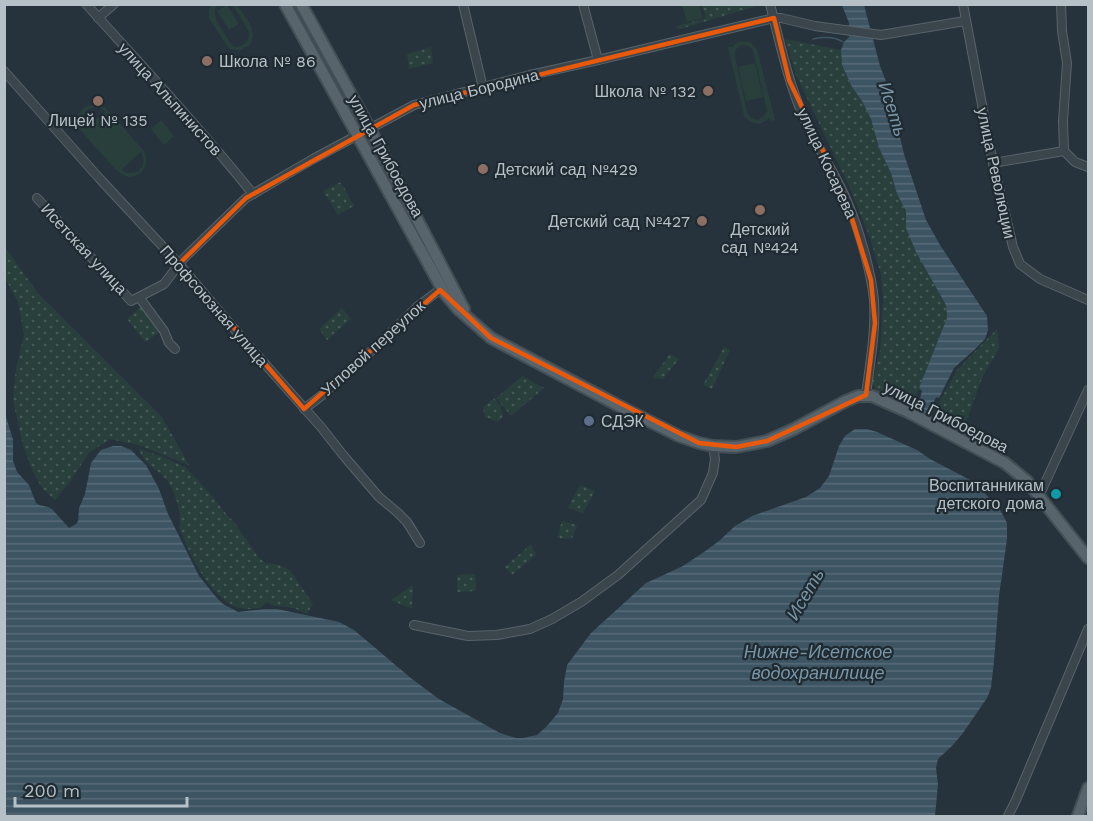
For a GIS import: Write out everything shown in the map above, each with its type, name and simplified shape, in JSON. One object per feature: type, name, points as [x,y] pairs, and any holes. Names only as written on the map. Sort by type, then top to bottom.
[{"type":"main road","name":"улица Грибоедова","points":[[285,4],[448,298],[491,338],[679,436],[713,446],[736,447],[767,441],[846,401],[858,396],[872,396],[942,429],[1005,463],[1027,482],[1089,558]]},
{"type":"main road","name":"улица Грибоедова","points":[[301,4],[370,129],[468,318]]},
{"type":"main road","points":[[1078,816],[1089,788]]},
{"type":"street","name":"улица Альпинистов","points":[[86,4],[253,194]]},
{"type":"street","points":[[98,18],[114,4]]},
{"type":"street","points":[[463,4],[483,88]]},
{"type":"street","points":[[583,4],[598,60]]},
{"type":"street","name":"улица Косарева","points":[[770,4],[789,80],[803,117],[846,199],[859,234],[871,280],[875,323],[866,395]]},
{"type":"street","name":"улица Революции","points":[[963,4],[993,163],[1012,247],[1020,264],[1040,279],[1089,300]]},
{"type":"street","points":[[1062,4],[1062,31],[1067,63],[1063,121],[1064,151],[1075,162],[1089,167]]},
{"type":"street","name":"улица Бородина","points":[[139,297],[164,284],[179,264],[246,198],[414,105],[530,75],[774,18],[881,35],[965,21]]},
{"type":"street","name":"Профсоюзная улица","points":[[4,71],[179,264],[379,497],[407,522],[420,543]]},
{"type":"street","points":[[993,163],[1064,151]]},
{"type":"street","name":"Исетская улица","points":[[37,198],[131,301],[139,297],[175,349]]},
{"type":"street","name":"Угловой переулок","points":[[304,409],[366,356],[417,307],[442,288]]},
{"type":"street","points":[[1039,496],[1089,390]]},
{"type":"street","points":[[414,625],[468,636],[489,635],[530,629],[581,602],[618,575],[700,500],[713,473],[715,459],[713,446]]},
{"type":"street","points":[[1008,816],[1089,629]]},
{"type":"highlighted area","points":[[774,18],[789,80],[846,199],[871,280],[875,323],[866,395],[767,441],[736,447],[699,443],[491,338],[440,290],[304,409],[179,264],[246,198],[414,105]]},
{"type":"green space","points":[[211,5],[217,5],[216,19],[235,47],[246,43],[249,38],[249,32],[233,5],[237,5],[252,28],[251,44],[241,50],[228,48],[209,18]]},
{"type":"green space","points":[[227,5],[239,24],[229,30],[217,11]]},
{"type":"green space","points":[[288,5],[299,5],[363,121],[356,126]]},
{"type":"green space","points":[[682,5],[699,5],[703,18],[687,22]]},
{"type":"green space","points":[[701,5],[757,6],[680,29],[676,28],[706,18]]},
{"type":"green space","points":[[785,39],[841,50],[842,65],[871,119],[879,148],[906,211],[906,228],[916,252],[946,305],[947,318],[912,406],[876,390],[872,382],[880,351],[883,300],[881,275],[870,238],[850,188],[795,73]]},
{"type":"green space","points":[[737,42],[750,42],[757,49],[775,120],[770,121],[769,118],[763,123],[756,123],[744,116],[728,47],[733,47]],"holes":[[[744,45],[753,51],[767,110],[765,115],[758,120],[751,118],[747,112],[735,57],[738,48]]]},
{"type":"green space","points":[[431,47],[433,63],[409,69],[407,54]]},
{"type":"green space","points":[[755,63],[763,97],[746,101],[738,67]]},
{"type":"green space","points":[[94,104],[105,107],[143,150],[146,163],[139,174],[128,177],[116,170],[75,124],[80,112]],"holes":[[[98,107],[105,112],[85,129],[82,124],[84,114]],[[141,152],[143,162],[140,170],[132,173],[121,170]]]},
{"type":"green space","points":[[161,120],[174,136],[164,145],[151,129]]},
{"type":"green space","points":[[373,141],[442,272],[437,275],[365,145]]},
{"type":"green space","points":[[341,182],[354,206],[338,215],[323,191]]},
{"type":"green space","points":[[5,247],[37,292],[162,417],[189,465],[138,445],[110,439],[89,453],[55,500],[42,488],[23,446],[13,400],[16,368],[24,335],[18,302],[5,278]]},
{"type":"green space","points":[[142,305],[160,332],[145,342],[127,319]]},
{"type":"green space","points":[[342,308],[351,319],[327,340],[319,329]]},
{"type":"green space","points":[[997,329],[999,348],[982,378],[964,428],[933,413],[957,370]]},
{"type":"green space","points":[[724,347],[730,350],[712,389],[703,385]]},
{"type":"green space","points":[[670,354],[679,359],[663,379],[652,378]]},
{"type":"green space","points":[[522,376],[544,388],[511,416],[496,398]]},
{"type":"green space","points":[[494,398],[501,407],[503,416],[498,422],[485,417],[483,407]]},
{"type":"green space","points":[[139,449],[185,467],[234,522],[259,558],[266,563],[280,565],[290,570],[313,604],[307,614],[294,608],[271,605],[267,601],[256,609],[238,607],[215,592],[197,566],[179,527],[179,509],[172,488],[165,478],[146,462]]},
{"type":"green space","points":[[580,485],[595,491],[583,513],[568,508]]},
{"type":"green space","points":[[562,521],[577,525],[572,539],[557,538]]},
{"type":"green space","points":[[531,544],[536,555],[512,575],[505,567]]},
{"type":"green space","points":[[475,574],[476,591],[457,592],[457,575]]},
{"type":"green space","points":[[413,585],[412,609],[391,600]]},
{"type":"water","name":"Исеть","points":[[842,5],[864,5],[904,154],[926,220],[987,316],[988,330],[985,339],[954,368],[927,417],[916,412],[922,391],[919,388],[947,318],[946,305],[916,252],[906,228],[906,211],[879,148],[871,119],[842,65],[841,50],[849,37],[849,23]]},
{"type":"water","name":"Нижне-Исетское водохранилище","points":[[4,410],[13,440],[13,461],[17,472],[29,485],[36,503],[52,509],[69,528],[78,521],[79,508],[85,494],[91,463],[101,450],[121,446],[131,450],[146,465],[159,489],[168,514],[199,576],[223,604],[238,612],[277,609],[339,622],[354,630],[439,699],[500,733],[516,738],[537,735],[558,713],[563,699],[567,665],[591,633],[646,583],[683,566],[719,541],[735,526],[752,516],[806,497],[820,488],[829,476],[839,446],[845,436],[855,429],[867,429],[917,450],[974,482],[999,508],[1007,523],[991,688],[987,698],[963,733],[938,759],[935,816],[5,816]]},
{"type":"waterway","points":[[813,39],[828,38],[843,42]]},
{"type":"place","name":"Школа № 86","points":[[207,61]]},
{"type":"place","name":"Школа № 132","points":[[708,91]]},
{"type":"place","name":"Лицей № 135","points":[[98,101]]},
{"type":"place","name":"Детский сад №429","points":[[483,169]]},
{"type":"place","name":"Детский сад №424","points":[[760,210]]},
{"type":"place","name":"Детский сад №427","points":[[702,221]]},
{"type":"place","name":"СДЭК","points":[[589,421]]},
{"type":"place","name":"Воспитанникам детского дома","points":[[1056,494]]}]
